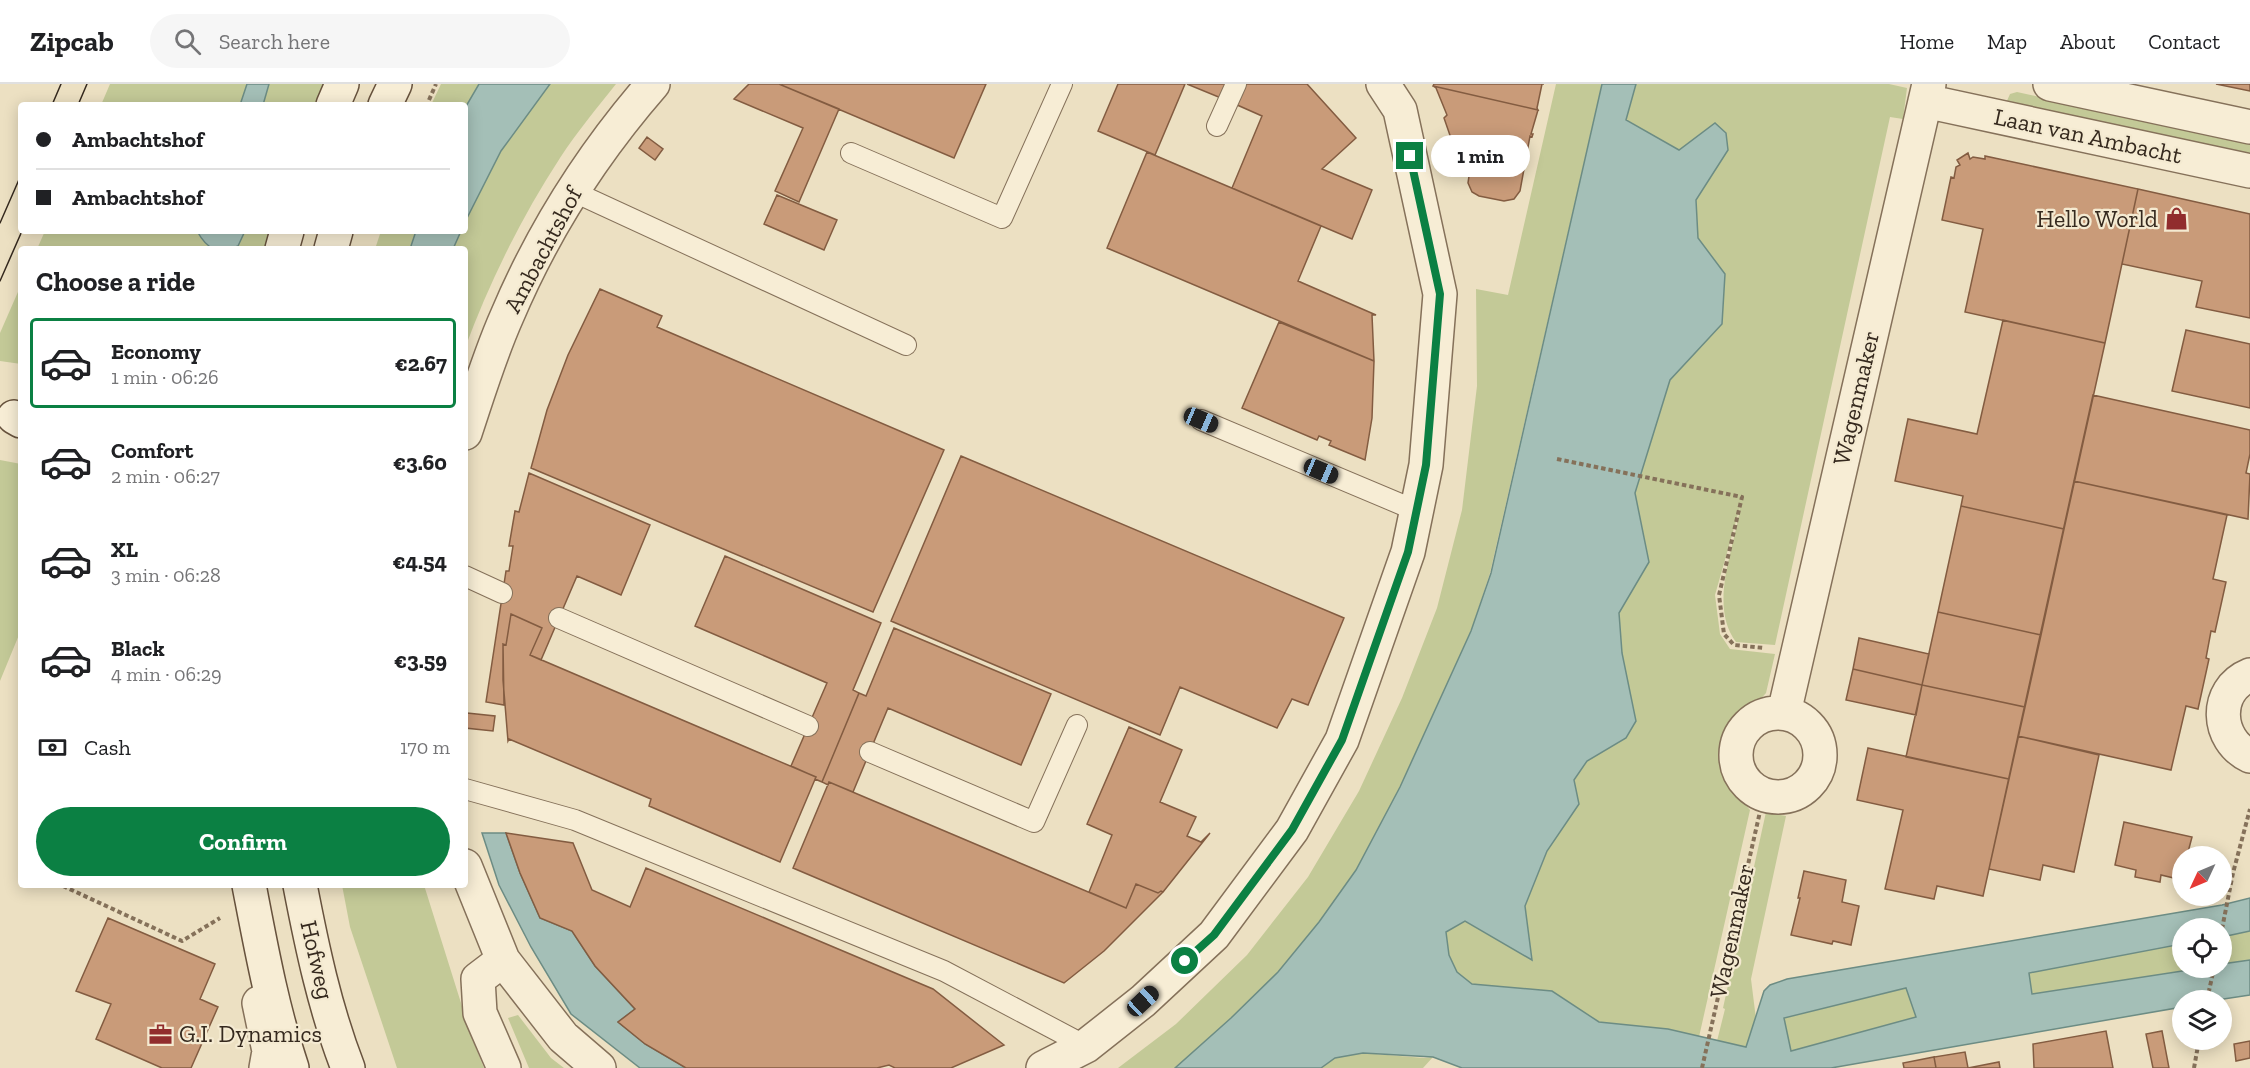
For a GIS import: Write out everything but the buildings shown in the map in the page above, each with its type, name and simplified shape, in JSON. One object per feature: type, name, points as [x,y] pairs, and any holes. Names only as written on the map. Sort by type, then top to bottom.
[{"type":"street","points":[[334,102],[342,84]]},
{"type":"street","points":[[386,102],[395,84]]},
{"type":"street","name":"Ambachtshof","points":[[468,424],[487,366],[507,316],[538,253],[572,191],[605,142],[653,84]]},
{"type":"street","points":[[1043,1068],[1086,1046],[1143,1001],[1214,935],[1292,830],[1342,740],[1408,552],[1426,465],[1440,294],[1400,110],[1383,84]]},
{"type":"street","name":"Laan van Ambacht","points":[[2050,84],[2250,127]]},
{"type":"street","name":"Laan van Ambacht","points":[[1927,92],[2250,171]]},
{"type":"street","name":"Wagenmaker","points":[[1784,713],[1927,92]]},
{"type":"street","points":[[2250,675],[2232,688],[2223,705],[2223,720],[2227,735],[2235,747],[2250,756]]},
{"type":"street","points":[[1771,713],[1784,713],[1798,717],[1816,738],[1820,751],[1813,778],[1791,795],[1764,794],[1752,787],[1743,777],[1737,765],[1738,744],[1747,726],[1758,718],[1771,713]]},
{"type":"street","points":[[468,873],[503,960],[562,1037],[598,1068]]},
{"type":"street","points":[[250,888],[280,1032],[292,1068]]},
{"type":"street","name":"Hofweg","points":[[301,888],[333,1030],[348,1068]]},
{"type":"street","points":[[263,959],[254,979],[269,1050],[266,1068]]},
{"type":"street","points":[[503,960],[478,980],[480,1013],[504,1068]]},
{"type":"lane","points":[[851,153],[1002,218],[1062,84]]},
{"type":"lane","points":[[1217,126],[1236,84]]},
{"type":"lane","points":[[572,191],[906,345]]},
{"type":"lane","points":[[1201,420],[1417,512]]},
{"type":"lane","points":[[468,577],[502,593]]},
{"type":"lane","points":[[559,618],[808,726]]},
{"type":"lane","points":[[870,752],[1034,822],[1077,725]]},
{"type":"lane","points":[[468,790],[575,820],[944,971],[1086,1046]]},
{"type":"path","points":[[427,102],[436,84]]},
{"type":"path","points":[[1557,459],[1742,497],[1719,595],[1724,634],[1734,645],[1765,648],[1797,655]]},
{"type":"path","name":"Wagenmaker","points":[[1702,1068],[1764,794]]},
{"type":"path","points":[[2224,918],[2250,809]]},
{"type":"path","points":[[67,888],[182,941],[225,915]]},
{"type":"path","points":[[2194,1066],[2197,1050]]},
{"type":"green space","points":[[110,84],[330,84],[322,102],[102,102]]},
{"type":"green space","points":[[441,84],[479,84],[468,103],[432,102]]},
{"type":"green space","points":[[550,84],[616,84],[567,148],[532,204],[496,274],[468,340],[468,246],[454,246],[460,234],[468,234],[468,216],[501,151]]},
{"type":"green space","points":[[1556,84],[1602,84],[1490,573],[1471,631],[1400,787],[1356,870],[1319,922],[1278,972],[1175,1068],[1118,1068],[1176,1024],[1247,955],[1308,877],[1359,791],[1402,698],[1437,608],[1462,510],[1477,386],[1476,289],[1508,295]]},
{"type":"green space","points":[[1636,84],[1889,84],[1907,88],[1903,119],[1890,117],[1775,645],[1736,642],[1728,627],[1724,611],[1724,594],[1740,507],[1715,595],[1720,634],[1730,649],[1775,654],[1766,693],[1758,702],[1732,720],[1720,751],[1725,781],[1750,810],[1699,1037],[1668,1029],[1599,1022],[1552,991],[1472,984],[1457,972],[1449,955],[1446,932],[1465,921],[1532,959],[1525,906],[1547,851],[1579,804],[1574,781],[1587,761],[1626,738],[1619,613],[1649,562],[1635,493],[1670,379],[1722,324],[1725,274],[1698,238],[1696,200],[1728,150],[1679,150],[1625,120]]},
{"type":"green space","points":[[2017,92],[2250,143],[2250,164],[2006,103],[2010,94]]},
{"type":"green space","points":[[44,234],[275,234],[271,246],[38,246]]},
{"type":"green space","points":[[380,234],[415,234],[411,246],[376,246]]},
{"type":"green space","points":[[18,292],[18,364],[0,361],[0,333]]},
{"type":"green space","points":[[0,460],[18,463],[18,637],[0,681]]},
{"type":"green space","points":[[1766,812],[1786,816],[1751,979],[1756,1019],[1746,1047],[1717,1041]]},
{"type":"green space","points":[[343,888],[425,888],[472,1038],[484,1068],[397,1068],[350,927]]},
{"type":"green space","points":[[2250,931],[2250,960],[2232,963],[2232,935]]},
{"type":"green space","points":[[2172,946],[2172,973],[2032,994],[2029,972]]},
{"type":"green space","points":[[1907,988],[1916,1017],[1791,1051],[1784,1018]]},
{"type":"green space","points":[[518,1015],[551,1058],[564,1068],[529,1068],[508,1018]]},
{"type":"green space","points":[[1363,1053],[1433,1057],[1423,1068],[1321,1068],[1335,1058]]},
{"type":"water","points":[[247,84],[269,84],[264,102],[241,102]]},
{"type":"water","points":[[479,84],[550,84],[501,151],[468,216],[468,103]]},
{"type":"water","points":[[1602,84],[1636,84],[1626,120],[1679,150],[1715,123],[1726,133],[1728,150],[1696,200],[1698,238],[1725,274],[1722,324],[1670,380],[1635,493],[1649,562],[1619,613],[1622,653],[1636,721],[1626,738],[1587,761],[1574,780],[1579,804],[1547,851],[1525,906],[1532,960],[1465,921],[1446,932],[1449,955],[1457,972],[1472,984],[1552,991],[1599,1022],[1668,1029],[1746,1047],[1764,991],[1770,985],[1787,979],[2216,906],[2232,906],[2232,902],[2250,898],[2250,931],[2232,935],[2232,918],[2172,918],[2172,946],[2029,973],[2032,994],[2172,973],[2172,978],[2232,978],[2232,963],[2250,960],[2250,995],[2232,998],[2232,990],[2172,990],[2172,1009],[1831,1068],[1462,1068],[1433,1057],[1363,1053],[1335,1058],[1321,1068],[1175,1068],[1278,972],[1319,922],[1356,870],[1400,787],[1471,631],[1491,573]],"holes":[[[1906,988],[1916,1017],[1791,1051],[1784,1018]]]},
{"type":"water","points":[[199,234],[244,234],[238,246],[209,246]]},
{"type":"water","points":[[415,234],[460,234],[454,246],[411,246]]},
{"type":"water","points":[[482,833],[506,833],[520,873],[540,918],[572,931],[595,966],[635,1009],[618,1022],[645,1044],[686,1068],[640,1068],[571,1014],[531,947],[499,885]]},
{"type":"tram line","points":[[53,102],[61,84]]},
{"type":"tram line","points":[[79,102],[87,84]]},
{"type":"tram line","points":[[0,223],[18,182]]},
{"type":"tram line","points":[[0,281],[21,234]]},
{"type":"place","name":"Hello World","points":[[2176,219]]},
{"type":"place","name":"G.I. Dynamics","points":[[161,1034]]},
{"type":"route","points":[[1185,961],[1214,935],[1292,830],[1342,740],[1408,552],[1426,465],[1440,294],[1410,156]]}]
